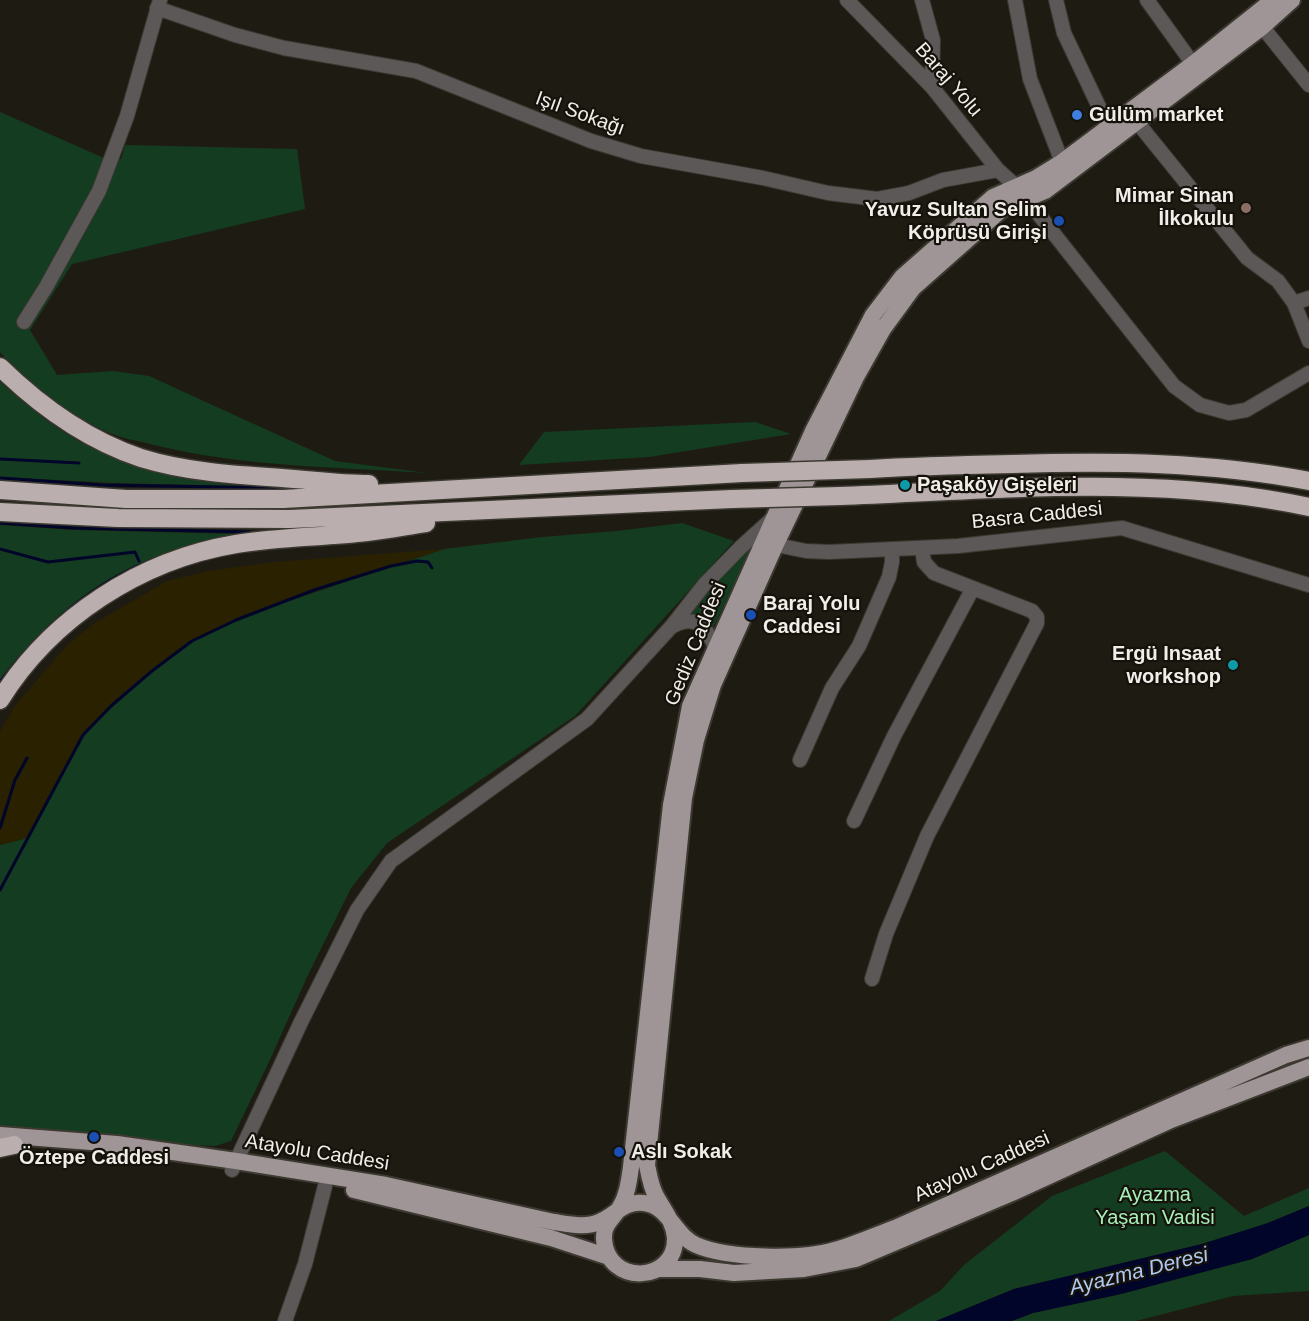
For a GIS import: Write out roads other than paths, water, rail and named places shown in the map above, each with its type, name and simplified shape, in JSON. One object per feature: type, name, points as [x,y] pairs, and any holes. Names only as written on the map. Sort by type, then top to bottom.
[{"type":"highway","points":[[0,367],[26,392],[69,424],[100,441],[141,458],[175,466],[238,475],[364,484],[548,484]]},
{"type":"highway","points":[[0,490],[126,500],[272,499],[742,473],[1072,462],[1200,465],[1275,474],[1309,481]]},
{"type":"highway","points":[[0,512],[118,518],[290,519],[732,499],[1098,487],[1160,488],[1224,494],[1304,506]]},
{"type":"highway","points":[[0,700],[32,655],[69,622],[105,594],[164,563],[235,544],[369,532],[510,509]]},
{"type":"main road","points":[[1021,194],[1045,191],[1137,122],[1258,22],[1274,0]]},
{"type":"main road","points":[[1021,194],[1036,178],[1109,128],[1193,64],[1292,0]]},
{"type":"main road","name":"Gediz Caddesi","points":[[669,1218],[655,1194],[647,1165],[684,798],[696,740],[713,685],[769,544],[775,517],[813,432],[873,315],[903,277],[993,197],[1021,194]]},
{"type":"main road","name":"Gediz Caddesi","points":[[619,1208],[627,1188],[634,1144],[671,805],[690,706],[716,647],[883,329],[914,288],[1021,194]]},
{"type":"main road","name":"Atayolu Caddesi","points":[[4,1143],[234,1166],[386,1185],[554,1222],[591,1225],[602,1222],[619,1208],[642,1203],[661,1210],[681,1234],[696,1245],[728,1253],[782,1257],[833,1250],[896,1228],[1275,1060],[1309,1048]]},
{"type":"main road","name":"Atayolu Caddesi","points":[[234,1166],[359,1191],[529,1232],[609,1257],[617,1267],[637,1274],[658,1269],[700,1269],[734,1273],[804,1269],[856,1259],[1171,1120],[1309,1067]]},
{"type":"main road","points":[[609,1257],[603,1236],[606,1225],[619,1208]]},
{"type":"main road","points":[[658,1269],[667,1262],[673,1252],[674,1228],[669,1218]]},
{"type":"street","name":"Baraj Yolu","points":[[847,0],[932,87],[998,170],[1021,194],[1174,386],[1200,405],[1229,413],[1246,410],[1309,373]]},
{"type":"street","points":[[922,0],[933,40],[932,87]]},
{"type":"street","points":[[1015,0],[1030,79],[1062,162]]},
{"type":"street","points":[[1056,0],[1064,33],[1109,128]]},
{"type":"street","points":[[1147,0],[1193,64]]},
{"type":"street","points":[[24,322],[99,191],[127,116],[159,4]]},
{"type":"street","name":"Işıl Sokağı","points":[[159,4],[235,35],[284,48],[416,71],[591,141],[641,156],[763,178],[828,193],[877,199],[909,193],[944,180],[998,170]]},
{"type":"street","points":[[1258,22],[1309,85]]},
{"type":"street","points":[[1137,122],[1246,258],[1278,281],[1293,303],[1309,341]]},
{"type":"street","points":[[1293,303],[1309,298]]},
{"type":"street","points":[[234,1166],[301,1022],[352,920],[375,881],[391,861],[587,719],[671,627],[704,585],[741,547],[775,517]]},
{"type":"street","name":"Basra Caddesi","points":[[769,544],[806,552],[921,548],[1122,528],[1309,585]]},
{"type":"street","points":[[872,979],[886,934],[927,836],[1037,622],[1037,617],[1032,611],[934,573],[924,562],[921,548]]},
{"type":"street","points":[[800,760],[832,688],[860,646],[889,577],[892,549]]},
{"type":"street","points":[[854,821],[894,736],[973,588]]},
{"type":"street","points":[[671,627],[692,620],[707,631],[716,647]]},
{"type":"street","points":[[285,1321],[305,1264],[326,1186]]},
{"type":"water","name":"Ayazma Deresi","points":[[1309,1206],[1309,1235],[1252,1259],[1121,1294],[1033,1313],[1012,1321],[936,1321],[1014,1289],[1202,1244],[1268,1223]]},
{"type":"waterway","points":[[0,459],[79,463]]},
{"type":"waterway","points":[[0,478],[102,485],[277,488],[256,485]]},
{"type":"waterway","points":[[0,523],[74,528],[250,532],[241,534]]},
{"type":"waterway","points":[[0,549],[48,562],[135,552],[139,561]]},
{"type":"waterway","points":[[0,682],[51,625],[91,592],[136,567],[160,557]]},
{"type":"waterway","points":[[0,890],[83,735],[111,706],[192,641],[236,620],[314,590],[391,566],[417,561],[428,562],[432,568]]},
{"type":"waterway","points":[[0,828],[15,780],[27,758]]},
{"type":"place","name":"Gülüm market","points":[[1077,115]]},
{"type":"place","name":"Mimar Sinan İlkokulu","points":[[1246,208]]},
{"type":"place","name":"Yavuz Sultan Selim Köprüsü Girişi","points":[[1059,221]]},
{"type":"place","name":"Paşaköy Gişeleri","points":[[905,485]]},
{"type":"place","name":"Baraj Yolu Caddesi","points":[[751,615]]},
{"type":"place","name":"Ergü Insaat workshop","points":[[1233,665]]},
{"type":"place","name":"Öztepe Caddesi","points":[[94,1137]]},
{"type":"place","name":"Aslı Sokak","points":[[619,1152]]},
{"type":"park label","name":"Ayazma Yaşam Vadisi","points":[[1155,1206]]}]
